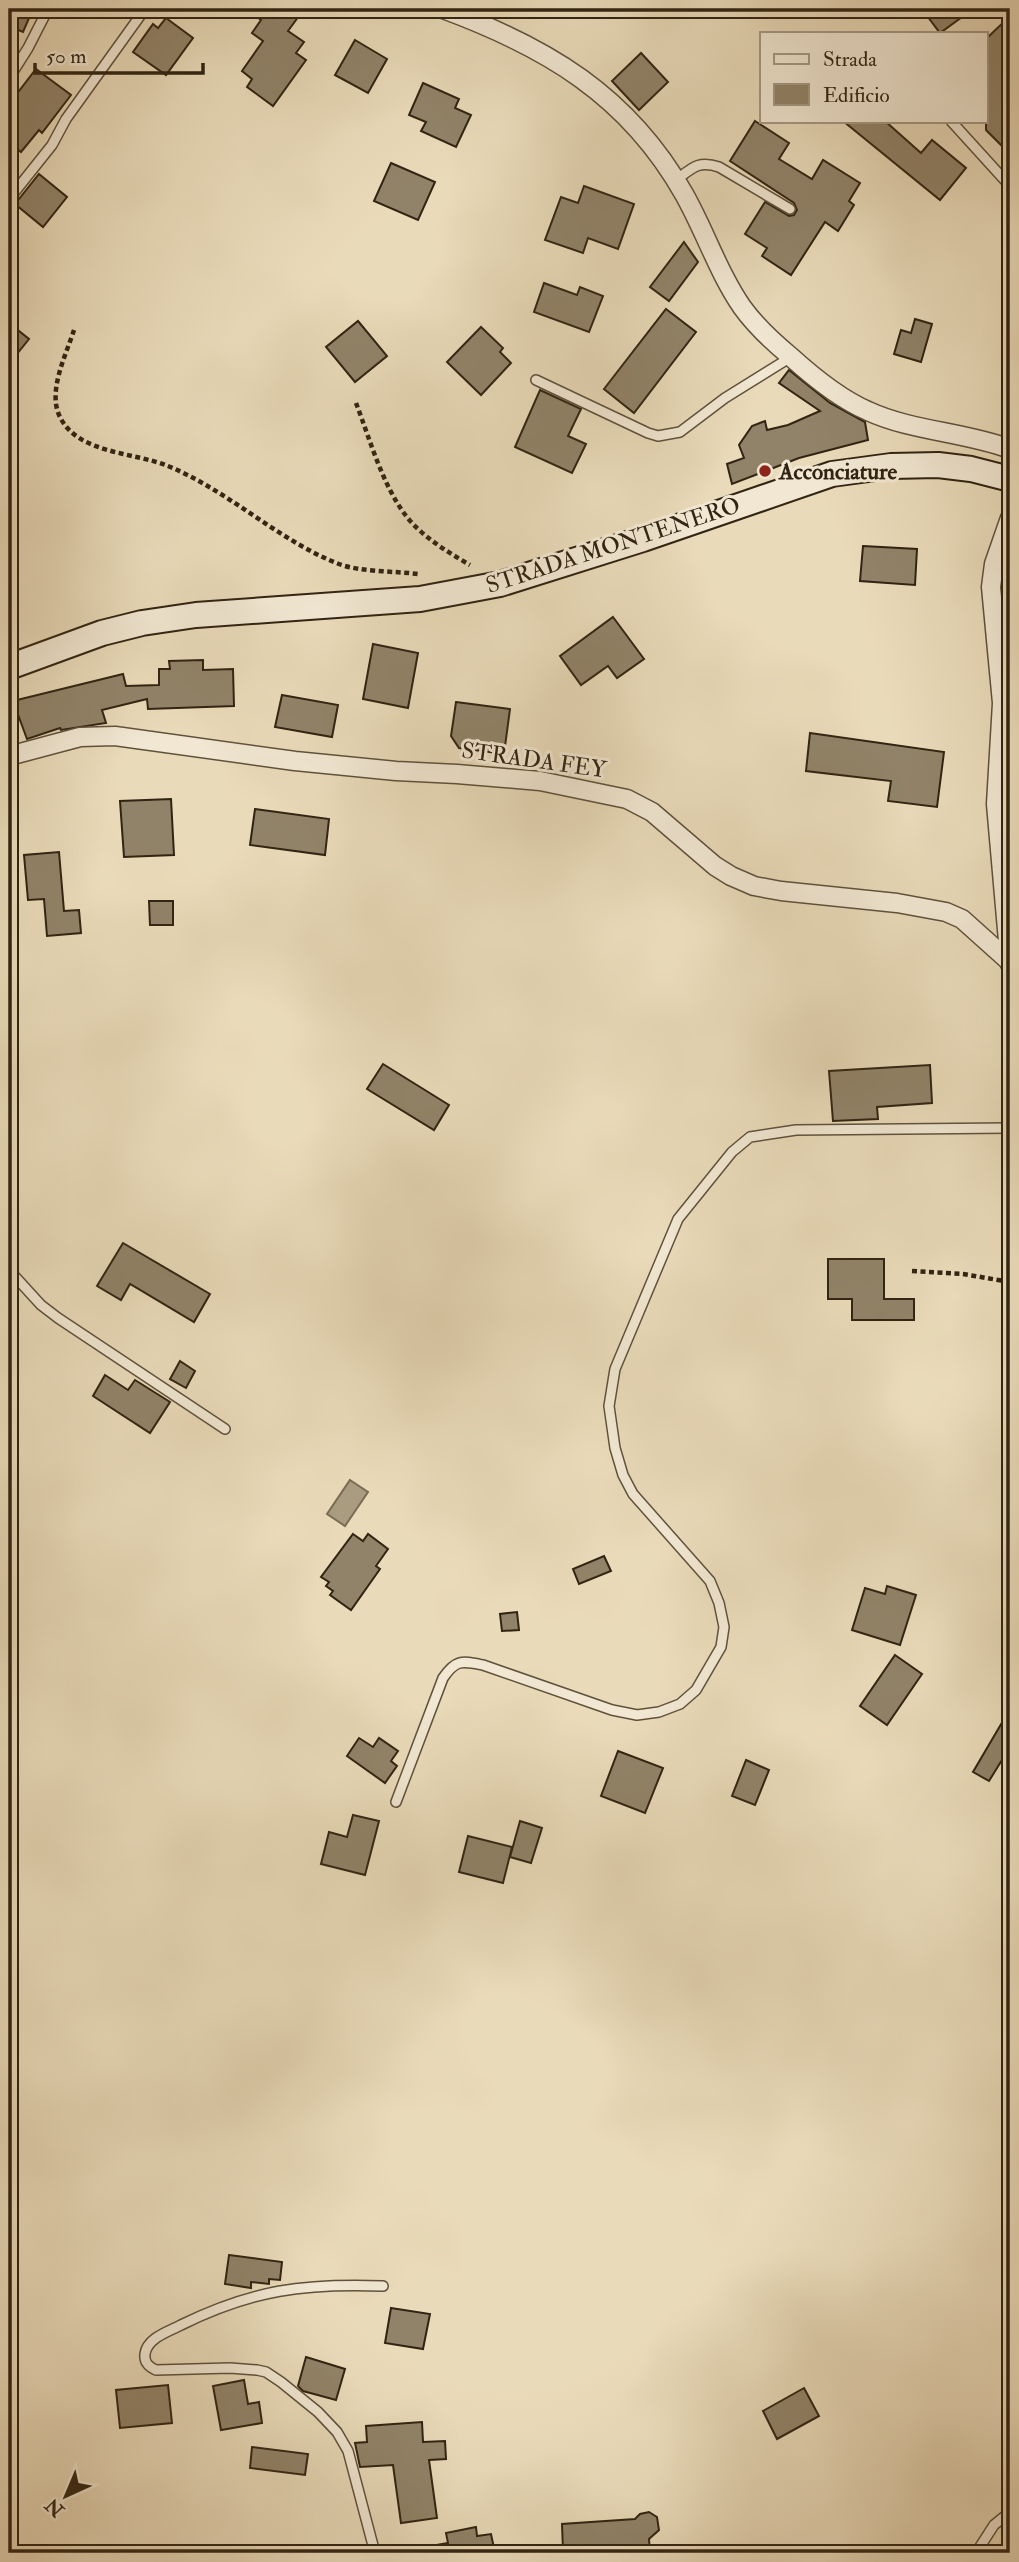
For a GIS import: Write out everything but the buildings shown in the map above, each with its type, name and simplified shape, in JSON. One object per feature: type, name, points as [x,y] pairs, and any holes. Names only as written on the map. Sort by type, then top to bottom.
[{"type":"main road","name":"STRADA MONTENERO","points":[[9,667],[102,633],[142,623],[196,615],[420,599],[500,584],[643,539],[832,474],[891,466],[938,465],[971,469],[1010,479]]},
{"type":"street","points":[[443,9],[492,27],[543,52],[609,101],[663,160],[727,284],[743,309],[791,357],[867,411],[891,420],[986,440],[1010,449]]},
{"type":"street","name":"STRADA FEY","points":[[1010,518],[994,564],[991,587],[1002,703],[996,804],[1010,963]]},
{"type":"street","name":"STRADA FEY","points":[[9,756],[80,737],[115,736],[308,762],[540,781],[627,799],[652,812],[706,859],[754,886],[897,903],[946,912],[962,919],[1010,963]]},
{"type":"lane","points":[[9,78],[48,9]]},
{"type":"lane","points":[[9,199],[52,145],[66,118],[145,9]]},
{"type":"lane","points":[[952,122],[1010,186]]},
{"type":"lane","points":[[675,181],[699,164],[708,163],[790,209]]},
{"type":"lane","points":[[536,380],[648,433],[666,435],[680,432],[725,398],[791,357]]},
{"type":"lane","points":[[396,1802],[443,1678],[452,1665],[463,1661],[483,1665],[612,1710],[637,1715],[659,1712],[680,1704],[696,1690],[716,1657],[721,1647],[724,1627],[719,1603],[710,1581],[633,1494],[623,1475],[615,1448],[609,1406],[615,1369],[678,1219],[732,1152],[750,1137],[796,1130],[1010,1128]]},
{"type":"lane","points":[[9,1270],[41,1305],[58,1318],[225,1429]]},
{"type":"lane","points":[[376,2553],[348,2451],[337,2432],[318,2412],[266,2372],[230,2368],[156,2370],[149,2368],[145,2360],[146,2350],[158,2336],[203,2314],[248,2297],[285,2288],[340,2284],[383,2286]]},
{"type":"lane","points":[[976,2553],[994,2525],[1010,2512]]},
{"type":"path","points":[[74,330],[56,387],[56,403],[58,415],[65,426],[79,438],[168,466],[207,485],[318,555],[342,565],[426,575]]},
{"type":"path","points":[[356,403],[398,505],[415,527],[440,548],[500,584]]},
{"type":"path","points":[[912,1271],[963,1274],[1010,1282]]},
{"type":"shaded area","points":[[350,1480],[368,1492],[345,1526],[327,1514]]},
{"type":"place","name":"Acconciature","points":[[765,471]]}]
